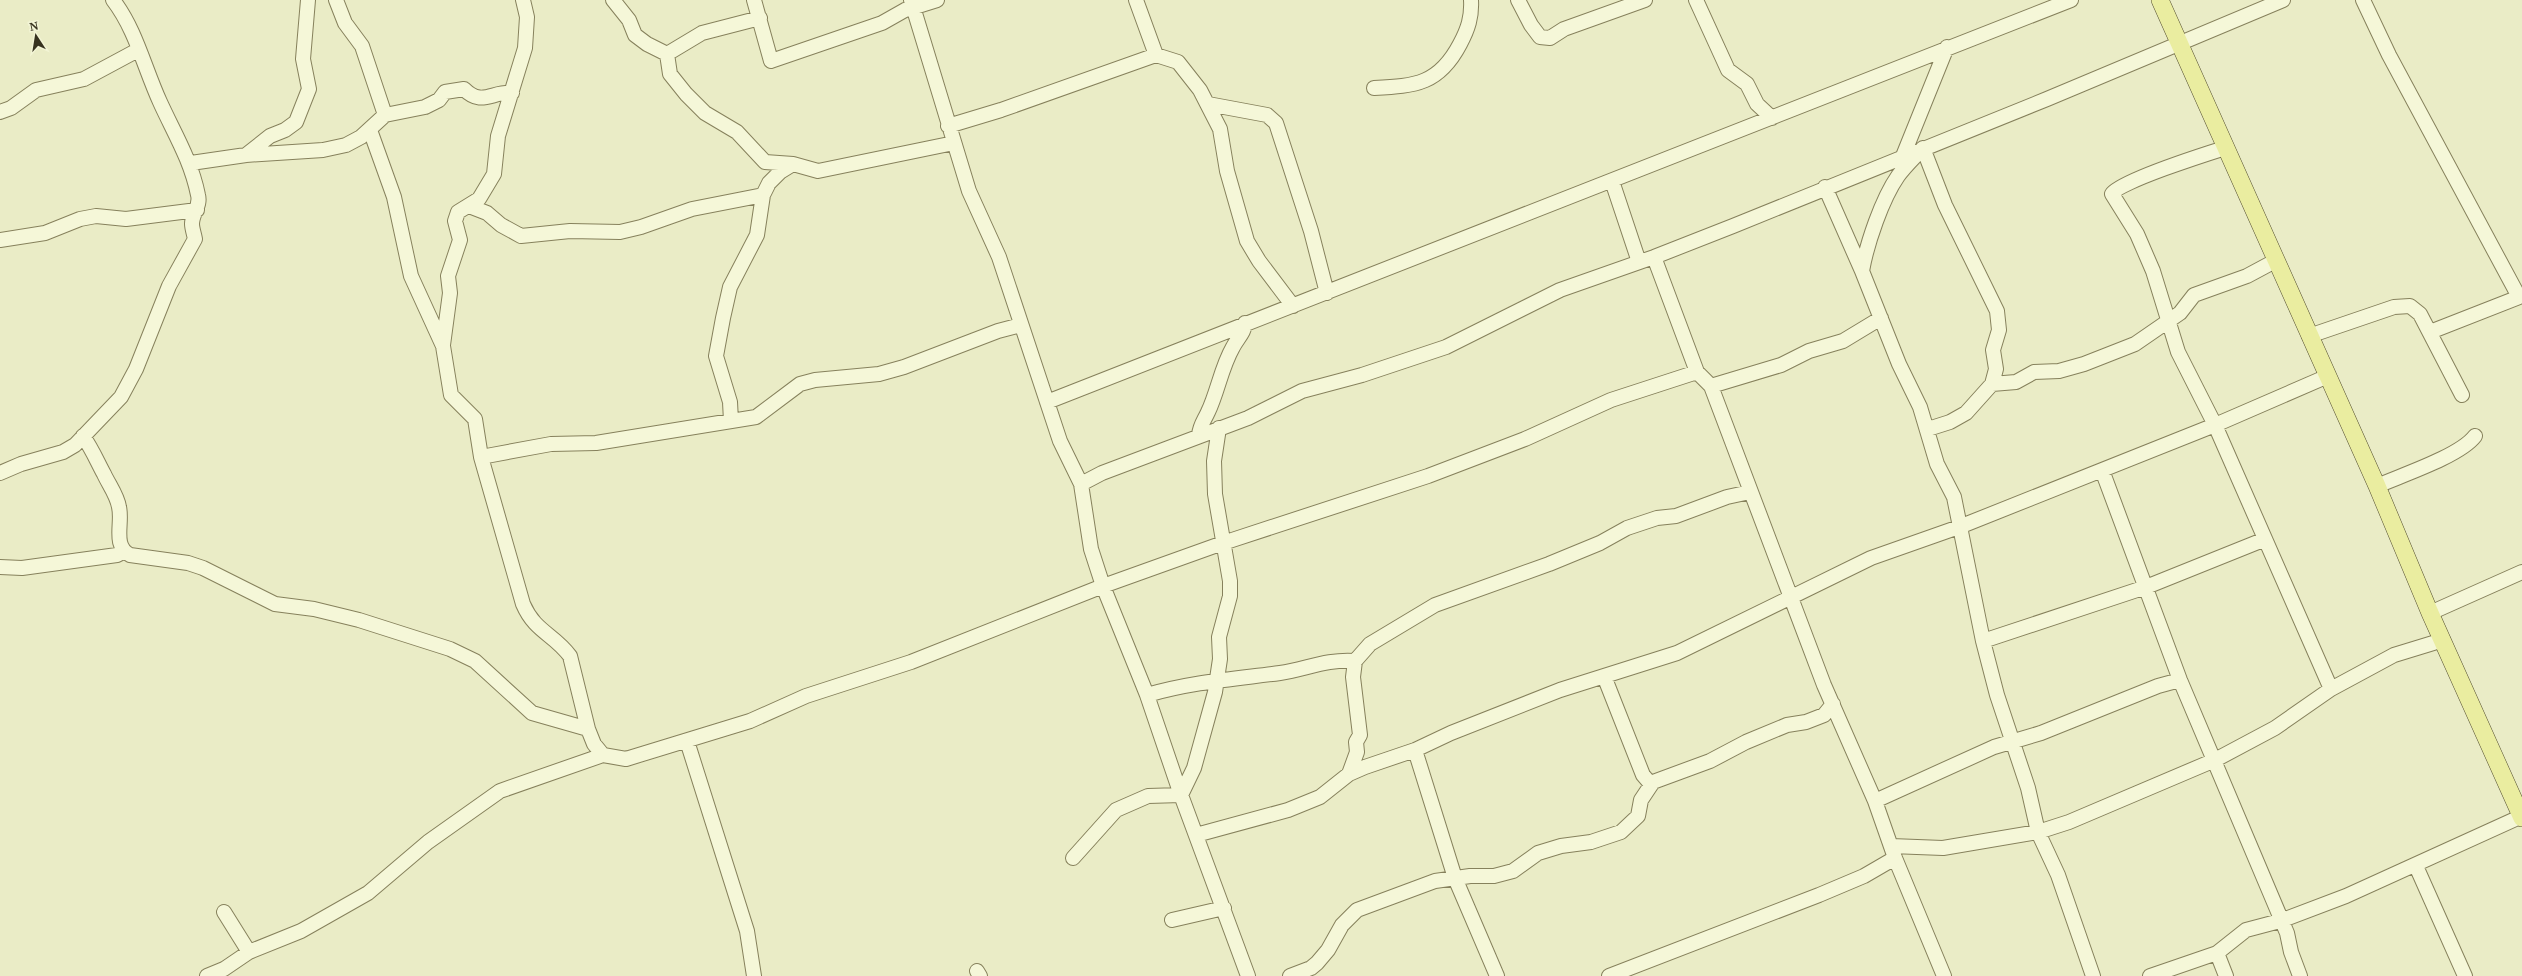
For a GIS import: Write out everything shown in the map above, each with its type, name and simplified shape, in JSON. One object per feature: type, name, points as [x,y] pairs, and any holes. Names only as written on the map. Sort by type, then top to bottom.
[{"type":"main road","points":[[2160,0],[2178,44],[2377,486],[2430,613],[2522,817]]},
{"type":"street","points":[[0,473],[21,464],[63,452],[75,445],[121,397],[136,369],[169,286],[195,239],[192,224],[197,210],[199,197],[191,163],[160,102],[138,50],[133,32],[112,0]]},
{"type":"street","points":[[246,155],[270,136],[296,122],[306,100],[309,89],[303,60],[308,0]]},
{"type":"street","points":[[336,0],[345,23],[362,46],[385,115]]},
{"type":"street","points":[[443,346],[450,293],[448,276],[460,240],[455,221],[458,212],[479,199],[494,174],[498,136],[526,48],[527,17],[523,0]]},
{"type":"street","points":[[613,0],[629,20],[636,35],[647,44],[667,54]]},
{"type":"street","points":[[754,0],[771,61],[882,23],[912,4],[937,0]]},
{"type":"street","points":[[1136,0],[1156,56]]},
{"type":"street","points":[[1374,88],[1405,87],[1422,82],[1440,71],[1450,62],[1468,30],[1472,12],[1471,0]]},
{"type":"street","points":[[1518,0],[1531,25],[1540,37],[1550,38],[1564,29],[1645,0]]},
{"type":"street","points":[[1696,0],[1728,70],[1747,84],[1756,104],[1772,118]]},
{"type":"street","points":[[1047,402],[1245,323],[1327,293],[1772,118],[1947,47],[2071,0]]},
{"type":"street","points":[[1081,484],[1102,473],[1199,435],[1248,418],[1302,391],[1362,376],[1446,347],[1560,290],[1654,257],[2283,0]]},
{"type":"street","points":[[2363,0],[2389,55],[2520,296],[2430,332]]},
{"type":"street","points":[[912,4],[948,126],[970,191],[999,258],[1060,441],[1081,484],[1091,549],[1103,586],[1147,695],[1181,795],[1248,976]]},
{"type":"street","points":[[667,54],[702,33],[760,18]]},
{"type":"street","points":[[1903,156],[1947,47]]},
{"type":"street","points":[[0,112],[11,108],[36,90],[84,78],[138,50]]},
{"type":"street","points":[[667,54],[670,74],[706,114],[738,132],[765,162],[793,164],[818,172],[954,143]]},
{"type":"street","points":[[948,126],[1002,110],[1156,56],[1178,62],[1191,76],[1208,104],[1220,129],[1227,171],[1247,241],[1259,261],[1293,306]]},
{"type":"street","points":[[191,163],[246,155],[322,150],[346,145],[370,130],[385,115],[425,107],[439,100],[446,92],[464,89],[470,95],[486,98],[512,93]]},
{"type":"street","points":[[1208,104],[1267,115],[1276,123],[1311,231],[1327,293]]},
{"type":"street","points":[[370,130],[394,197],[411,276],[443,346],[452,395],[475,420],[481,457],[523,604],[530,619],[563,647],[570,656],[588,729],[594,744],[603,755]]},
{"type":"street","points":[[1862,271],[1865,253],[1885,198],[1899,175],[1923,148]]},
{"type":"street","points":[[1923,148],[1945,205],[1997,311],[1999,330],[1993,350],[1996,369],[1992,384],[1966,413],[1950,422],[1928,429]]},
{"type":"street","points":[[2225,148],[2134,179],[2114,190],[2112,194],[2137,234],[2152,271],[2178,352],[2215,425],[2263,540],[2331,689]]},
{"type":"street","points":[[731,422],[730,402],[716,356],[730,287],[756,235],[763,195],[769,183],[780,172],[793,164]]},
{"type":"street","points":[[1612,181],[1639,262]]},
{"type":"street","points":[[1825,187],[1928,429],[1937,464],[1954,497],[1959,528],[1983,641],[1997,695],[2014,741],[2028,788],[2038,832],[2058,875],[2093,976]]},
{"type":"street","points":[[469,206],[487,213],[501,225],[521,236],[570,231],[620,232],[641,227],[692,209],[763,195]]},
{"type":"street","points":[[0,240],[46,233],[80,219],[96,216],[126,219],[197,210]]},
{"type":"street","points":[[1654,257],[1697,372],[1711,386],[1750,492],[1833,704],[1875,801],[1893,852],[1944,976]]},
{"type":"street","points":[[1992,384],[2016,382],[2034,372],[2059,371],[2084,364],[2135,344],[2168,319],[2180,313],[2194,295],[2246,276],[2275,261]]},
{"type":"street","points":[[2309,336],[2394,307],[2410,306],[2420,314],[2462,395]]},
{"type":"street","points":[[1711,386],[1781,365],[1809,351],[1843,341],[1881,318]]},
{"type":"street","points":[[1199,435],[1201,424],[1208,413],[1222,370],[1233,347],[1245,328],[1245,323]]},
{"type":"street","points":[[481,457],[551,444],[596,443],[696,425],[731,422],[756,417],[800,384],[815,380],[879,374],[1021,325]]},
{"type":"street","points":[[207,976],[224,969],[249,952],[301,931],[368,893],[428,842],[500,791],[603,755],[626,759],[750,721],[806,696],[912,662],[1103,586],[1223,543],[1428,476],[1525,439],[1611,400],[1697,372]]},
{"type":"street","points":[[1196,835],[1288,810],[1320,797],[1349,774],[1415,750],[1451,733],[1560,690],[1677,653],[1871,558],[1959,528],[2215,425],[2328,376]]},
{"type":"street","points":[[1181,795],[1194,768],[1218,679],[1220,658],[1219,637],[1230,596],[1230,581],[1214,494],[1214,461],[1219,428]]},
{"type":"street","points":[[83,436],[95,453],[120,508],[120,545],[124,552],[130,555],[188,563],[203,568],[275,604],[314,609],[359,620],[450,649],[475,661],[532,712],[588,729]]},
{"type":"street","points":[[2377,486],[2445,456],[2469,443],[2475,436]]},
{"type":"street","points":[[2102,470],[2180,680],[2215,760],[2280,921],[2288,933],[2291,952],[2300,976]]},
{"type":"street","points":[[1349,774],[1357,752],[1356,742],[1360,735],[1353,678],[1355,661],[1370,644],[1435,605],[1549,564],[1600,543],[1627,528],[1657,518],[1676,516],[1727,497],[1750,492]]},
{"type":"street","points":[[1983,641],[2146,587],[2263,540]]},
{"type":"street","points":[[0,567],[22,568],[117,555],[124,552]]},
{"type":"street","points":[[2430,613],[2522,572]]},
{"type":"street","points":[[1609,976],[1819,895],[1864,876],[1893,852],[1943,848],[2038,832],[2069,822],[2215,760],[2275,728],[2331,689],[2394,655],[2443,640]]},
{"type":"street","points":[[1147,695],[1218,679],[1281,673],[1335,660],[1355,661]]},
{"type":"street","points":[[1604,676],[1643,775],[1649,782],[1653,782]]},
{"type":"street","points":[[1875,801],[1994,747],[2113,706],[2158,686],[2180,680]]},
{"type":"street","points":[[1290,976],[1311,968],[1317,963],[1328,950],[1342,924],[1357,910],[1436,881],[1500,874],[1513,871],[1538,853],[1561,846],[1591,842],[1621,832],[1638,816],[1641,800],[1653,782],[1710,761],[1746,742],[1787,725],[1806,722],[1824,715],[1833,704]]},
{"type":"street","points":[[687,741],[747,931],[754,976]]},
{"type":"street","points":[[1415,750],[1455,878],[1497,976]]},
{"type":"street","points":[[1074,858],[1116,810],[1148,796],[1181,795]]},
{"type":"street","points":[[2150,976],[2217,953],[2246,930],[2280,921],[2346,896],[2416,866],[2522,817]]},
{"type":"street","points":[[2416,866],[2465,976]]},
{"type":"street","points":[[1172,920],[1224,908]]},
{"type":"street","points":[[224,912],[249,952]]},
{"type":"street","points":[[2217,953],[2226,976]]}]
